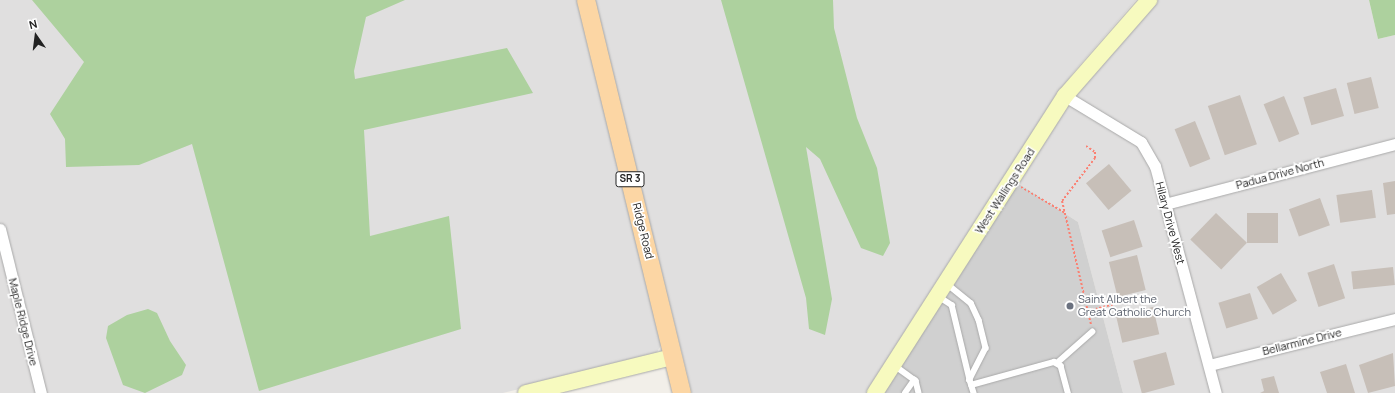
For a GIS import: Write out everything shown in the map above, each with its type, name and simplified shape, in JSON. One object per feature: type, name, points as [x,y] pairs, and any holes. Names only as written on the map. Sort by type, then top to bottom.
[{"type":"main road","name":"Ridge Road","points":[[586,0],[682,393]]},
{"type":"street","name":"West Wallings Road","points":[[875,393],[1065,96],[1149,0]]},
{"type":"street","name":"Hilary Drive West","points":[[1065,96],[1141,142],[1155,166],[1216,393]]},
{"type":"street","name":"Padua Drive North","points":[[1165,204],[1395,144]]},
{"type":"street","name":"Maple Ridge Drive","points":[[0,229],[41,393]]},
{"type":"street","name":"Bellarmine Drive","points":[[1209,366],[1395,319]]},
{"type":"street","points":[[526,393],[673,357]]},
{"type":"lane","points":[[946,282],[971,303],[979,320],[986,348],[970,382]]},
{"type":"lane","points":[[937,296],[952,305],[970,382],[974,393]]},
{"type":"lane","points":[[1057,363],[1092,332]]},
{"type":"lane","points":[[970,382],[1054,362],[1061,366],[1068,393]]},
{"type":"lane","points":[[894,364],[914,380],[919,393]]},
{"type":"lane","points":[[905,393],[914,380]]},
{"type":"path","points":[[1086,146],[1095,152],[1094,158],[1062,201],[1092,332]]},
{"type":"path","points":[[1022,187],[1065,213]]},
{"type":"path","points":[[1088,311],[1118,303],[1122,299]]},
{"type":"shaded area","points":[[0,0],[579,0],[661,345],[655,356],[503,393],[0,393]]},
{"type":"shaded area","points":[[593,0],[1136,0],[1072,74],[868,393],[692,393]]},
{"type":"shaded area","points":[[1156,0],[1369,0],[1378,39],[1395,35],[1395,393],[1123,393],[1078,222],[1016,182],[1081,85]]},
{"type":"shaded area","points":[[1016,182],[1078,222],[1123,393],[880,393]]},
{"type":"green space","points":[[32,0],[405,0],[366,17],[354,71],[355,79],[507,48],[533,93],[364,130],[370,236],[449,216],[461,329],[259,391],[192,144],[139,165],[66,167],[65,139],[50,114],[84,62]]},
{"type":"green space","points":[[721,0],[833,0],[834,28],[857,118],[877,168],[890,243],[883,256],[861,248],[820,159],[806,147],[832,299],[825,335],[809,329],[806,298]]},
{"type":"green space","points":[[1369,0],[1395,0],[1395,35],[1378,39]]},
{"type":"green space","points":[[148,309],[157,313],[170,341],[186,365],[182,375],[145,393],[123,385],[106,338],[108,326],[127,315]]},
{"type":"building","points":[[1371,77],[1379,108],[1354,114],[1347,83]]},
{"type":"building","points":[[1336,88],[1344,116],[1311,125],[1303,97]]},
{"type":"building","points":[[1240,95],[1257,144],[1225,155],[1208,106]]},
{"type":"building","points":[[1284,96],[1299,134],[1279,142],[1264,104]]},
{"type":"building","points":[[1195,121],[1210,159],[1190,167],[1175,129]]},
{"type":"building","points":[[1109,164],[1131,191],[1109,210],[1086,183]]},
{"type":"building","points":[[1395,181],[1395,214],[1387,215],[1383,183]]},
{"type":"building","points":[[1372,190],[1376,218],[1340,223],[1336,195]]},
{"type":"building","points":[[1320,198],[1330,225],[1299,237],[1289,209]]},
{"type":"building","points":[[1216,213],[1247,243],[1221,269],[1190,240]]},
{"type":"building","points":[[1247,213],[1278,213],[1278,243],[1247,243]]},
{"type":"building","points":[[1134,220],[1143,247],[1110,257],[1102,231]]},
{"type":"building","points":[[1137,255],[1146,290],[1118,297],[1109,262]]},
{"type":"building","points":[[1334,264],[1345,298],[1318,307],[1307,273]]},
{"type":"building","points":[[1393,267],[1395,285],[1353,289],[1351,271]]},
{"type":"building","points":[[1281,273],[1297,301],[1273,315],[1257,287]]},
{"type":"building","points":[[1250,293],[1258,319],[1226,328],[1218,303]]},
{"type":"building","points":[[1153,307],[1159,334],[1122,343],[1116,316]]},
{"type":"building","points":[[1166,352],[1175,385],[1142,393],[1133,361]]},
{"type":"building","points":[[1393,353],[1395,386],[1368,393],[1359,365]]},
{"type":"building","points":[[1346,364],[1355,393],[1327,393],[1320,372]]},
{"type":"building","points":[[1274,376],[1279,393],[1260,393],[1264,391],[1261,379]]},
{"type":"place","name":"Saint Albert the Great Catholic Church","points":[[1070,306]]}]
